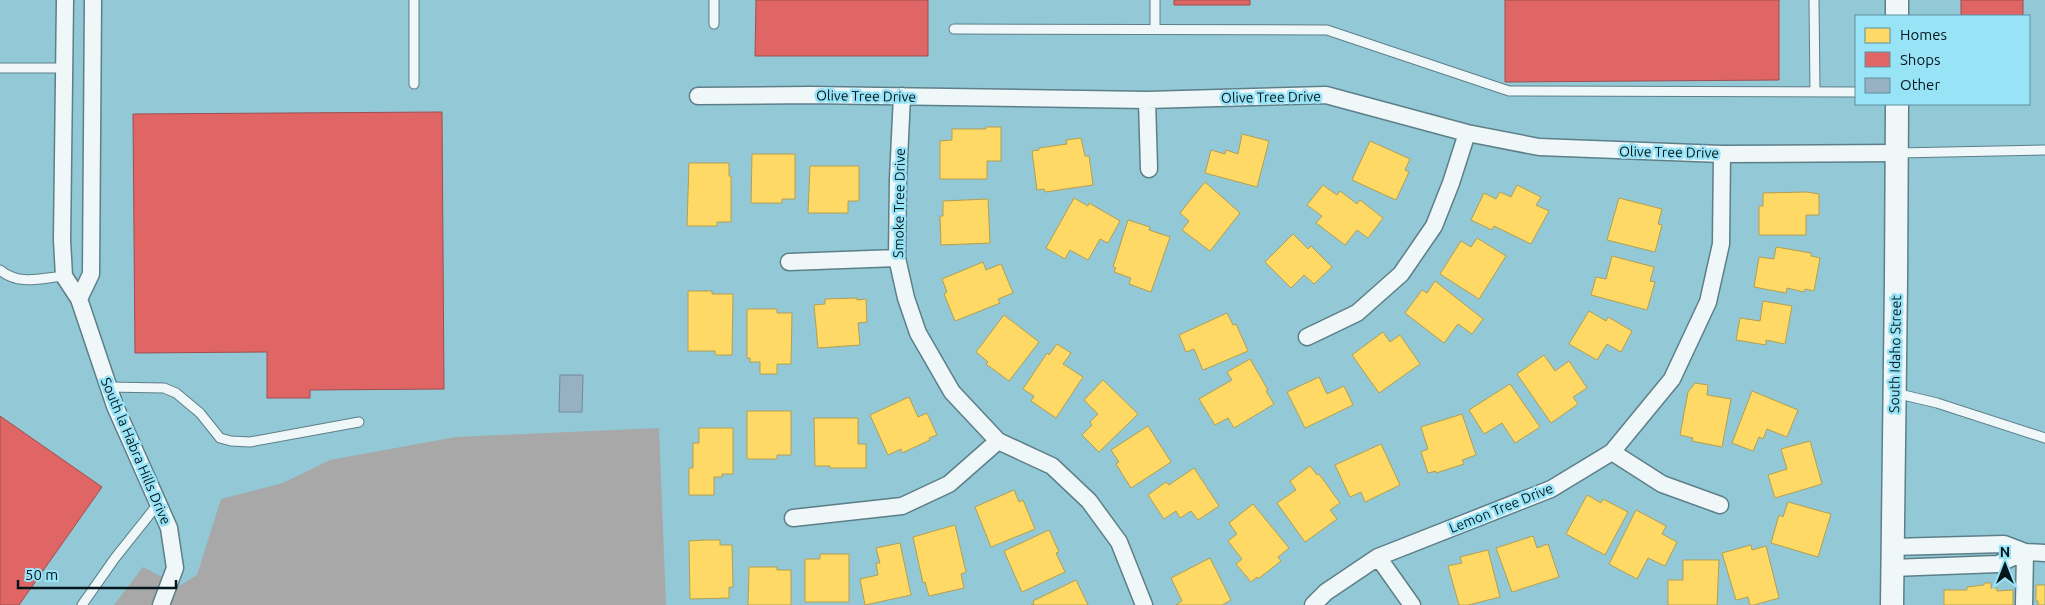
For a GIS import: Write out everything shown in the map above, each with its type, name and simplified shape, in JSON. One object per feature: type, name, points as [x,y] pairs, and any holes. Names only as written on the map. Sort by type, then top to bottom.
[{"type":"main road","points":[[1896,0],[1896,15]]},
{"type":"main road","name":"South Idaho Street","points":[[1892,605],[1897,105]]},
{"type":"street","name":"South la Habra Hills Drive","points":[[65,0],[62,240],[64,276],[79,299],[115,406],[169,528],[175,568],[161,605]]},
{"type":"street","points":[[79,299],[91,274],[93,0]]},
{"type":"street","name":"Olive Tree Drive","points":[[698,96],[902,96],[1147,100],[1326,95],[1467,133],[1539,147],[1722,154],[1897,152]]},
{"type":"street","name":"Smoke Tree Drive","points":[[902,96],[897,258],[906,298],[918,334],[952,392],[998,441],[1052,466],[1089,501],[1119,542],[1144,605]]},
{"type":"street","points":[[1147,100],[1149,169]]},
{"type":"street","points":[[1307,337],[1357,313],[1401,274],[1434,226],[1451,183],[1467,133]]},
{"type":"street","name":"Lemon Tree Drive","points":[[1313,605],[1326,592],[1378,557],[1551,489],[1612,452],[1672,378],[1708,302],[1721,244],[1722,154]]},
{"type":"street","points":[[789,262],[897,258]]},
{"type":"street","points":[[793,518],[902,506],[949,484],[998,441]]},
{"type":"street","points":[[1612,452],[1662,484],[1720,505]]},
{"type":"street","points":[[1892,557],[2004,544],[2025,552],[2045,553]]},
{"type":"street","points":[[2024,605],[2025,552]]},
{"type":"street","points":[[1378,557],[1412,605]]},
{"type":"lane","points":[[414,0],[414,84]]},
{"type":"lane","points":[[714,0],[714,24]]},
{"type":"lane","points":[[1155,28],[1156,0]]},
{"type":"lane","points":[[1814,0],[1815,92]]},
{"type":"lane","points":[[954,28],[1327,30],[1509,91],[1855,92]]},
{"type":"lane","points":[[0,68],[64,68]]},
{"type":"lane","points":[[1897,152],[2045,150]]},
{"type":"lane","points":[[0,270],[6,276],[18,281],[64,276]]},
{"type":"lane","points":[[108,387],[164,388],[176,393],[200,413],[220,438],[231,441],[250,442],[359,422]]},
{"type":"lane","points":[[1895,392],[1937,403],[2045,438]]},
{"type":"lane","points":[[82,605],[115,558],[158,504]]},
{"type":"shaded area","points":[[659,428],[666,605],[114,605],[143,567],[179,586],[197,575],[221,499],[283,483],[330,460],[456,437]]},
{"type":"building: Homes","points":[[986,127],[1001,127],[1001,161],[987,161],[987,179],[940,179],[940,141],[952,140],[952,129],[986,129]]},
{"type":"building: Homes","points":[[1242,134],[1269,141],[1257,187],[1205,173],[1211,150],[1225,154],[1226,150],[1238,154]]},
{"type":"building: Homes","points":[[1081,138],[1085,156],[1089,156],[1093,185],[1045,192],[1044,189],[1037,190],[1032,151],[1039,150],[1039,148],[1067,144],[1066,140]]},
{"type":"building: Homes","points":[[1370,141],[1410,159],[1405,170],[1409,172],[1396,200],[1352,180]]},
{"type":"building: Homes","points":[[752,154],[795,154],[795,199],[782,199],[782,203],[751,203]]},
{"type":"building: Homes","points":[[689,163],[729,163],[729,176],[731,176],[731,222],[717,222],[717,226],[687,226]]},
{"type":"building: Homes","points":[[810,166],[859,166],[859,201],[848,201],[848,213],[808,213]]},
{"type":"building: Homes","points":[[1205,182],[1240,213],[1210,251],[1182,230],[1189,221],[1180,213]]},
{"type":"building: Homes","points":[[1323,185],[1337,195],[1340,191],[1357,204],[1360,200],[1383,218],[1368,238],[1357,230],[1345,245],[1316,223],[1322,216],[1307,205]]},
{"type":"building: Homes","points":[[1517,185],[1541,197],[1536,205],[1549,211],[1531,244],[1494,226],[1492,230],[1471,220],[1484,193],[1496,199],[1500,192],[1511,197]]},
{"type":"building: Homes","points":[[1807,192],[1819,194],[1819,215],[1806,215],[1806,235],[1759,235],[1759,206],[1763,206],[1763,193]]},
{"type":"building: Homes","points":[[1074,198],[1088,206],[1089,203],[1120,221],[1108,243],[1100,239],[1088,260],[1070,250],[1065,259],[1046,248]]},
{"type":"building: Homes","points":[[1619,198],[1662,209],[1658,224],[1662,225],[1655,252],[1607,240]]},
{"type":"building: Homes","points":[[988,199],[990,243],[941,245],[940,216],[943,216],[943,201]]},
{"type":"building: Homes","points":[[1128,220],[1150,227],[1149,230],[1170,237],[1151,292],[1129,284],[1131,278],[1114,272],[1116,268],[1113,267]]},
{"type":"building: Homes","points":[[1293,234],[1308,249],[1311,246],[1332,267],[1314,284],[1304,275],[1291,288],[1265,262]]},
{"type":"building: Homes","points":[[1477,238],[1506,256],[1479,299],[1440,274],[1461,241],[1471,247]]},
{"type":"building: Homes","points":[[1776,247],[1811,253],[1811,256],[1820,258],[1814,291],[1805,289],[1804,292],[1787,288],[1786,293],[1754,287],[1759,257],[1774,259]]},
{"type":"building: Homes","points":[[1612,256],[1654,267],[1650,281],[1655,282],[1647,310],[1591,295],[1596,277],[1606,279]]},
{"type":"building: Homes","points":[[983,262],[986,270],[1001,264],[1013,293],[998,299],[1000,303],[955,321],[944,294],[947,292],[942,279]]},
{"type":"building: Homes","points":[[1435,281],[1483,319],[1472,334],[1458,324],[1444,343],[1405,313],[1422,290],[1427,293]]},
{"type":"building: Homes","points":[[688,291],[712,291],[712,294],[733,294],[732,355],[715,355],[715,351],[688,351]]},
{"type":"building: Homes","points":[[857,298],[857,300],[866,299],[867,322],[858,323],[860,345],[818,348],[814,305],[825,304],[825,299]]},
{"type":"building: Homes","points":[[1763,301],[1792,306],[1785,344],[1766,340],[1766,345],[1736,340],[1740,318],[1760,321]]},
{"type":"building: Homes","points":[[747,309],[777,309],[777,313],[792,313],[791,364],[777,364],[777,374],[760,374],[760,362],[750,362],[750,358],[747,358]]},
{"type":"building: Homes","points":[[1589,311],[1606,321],[1608,317],[1632,331],[1621,352],[1607,344],[1597,360],[1569,344]]},
{"type":"building: Homes","points":[[1227,313],[1233,325],[1236,324],[1248,351],[1203,370],[1194,349],[1186,352],[1179,335]]},
{"type":"building: Homes","points":[[1004,315],[1039,342],[1009,381],[986,364],[988,362],[976,352]]},
{"type":"building: Homes","points":[[1383,332],[1390,342],[1400,335],[1420,364],[1379,393],[1352,355]]},
{"type":"building: Homes","points":[[1057,344],[1071,353],[1063,364],[1083,377],[1056,418],[1031,401],[1034,396],[1023,389],[1047,353],[1049,355]]},
{"type":"building: Homes","points":[[1544,355],[1555,371],[1569,361],[1587,388],[1573,397],[1578,404],[1551,423],[1517,374]]},
{"type":"building: Homes","points":[[1250,359],[1274,404],[1234,428],[1228,418],[1215,425],[1199,399],[1232,380],[1227,372]]},
{"type":"building: Homes","points":[[1319,377],[1327,394],[1344,386],[1353,405],[1305,428],[1287,392]]},
{"type":"building: Homes","points":[[1103,380],[1138,414],[1099,452],[1082,435],[1092,425],[1090,422],[1098,414],[1084,400]]},
{"type":"building: Homes","points":[[1695,383],[1708,385],[1707,395],[1731,399],[1722,447],[1692,441],[1693,438],[1680,435],[1688,392]]},
{"type":"building: Homes","points":[[1510,384],[1540,427],[1515,443],[1502,423],[1484,434],[1469,410]]},
{"type":"building: Homes","points":[[1752,391],[1798,410],[1787,437],[1767,429],[1763,439],[1759,437],[1753,451],[1732,443]]},
{"type":"building: Homes","points":[[909,397],[918,417],[927,413],[937,435],[902,453],[901,449],[888,455],[870,415]]},
{"type":"building: Homes","points":[[747,411],[791,411],[791,455],[777,455],[777,459],[747,459]]},
{"type":"building: Homes","points":[[1462,414],[1476,455],[1462,460],[1464,464],[1436,473],[1436,471],[1428,473],[1421,452],[1428,449],[1421,427]]},
{"type":"building: Homes","points":[[814,418],[858,418],[858,444],[866,444],[866,468],[815,466]]},
{"type":"building: Homes","points":[[1148,426],[1171,462],[1131,488],[1116,464],[1119,462],[1111,450]]},
{"type":"building: Homes","points":[[699,428],[733,428],[733,474],[722,474],[722,477],[714,477],[714,495],[689,495],[689,468],[693,468],[693,443],[699,443]]},
{"type":"building: Homes","points":[[1810,441],[1822,484],[1775,498],[1768,475],[1787,469],[1781,449]]},
{"type":"building: Homes","points":[[1381,444],[1400,485],[1365,502],[1361,492],[1350,497],[1335,465]]},
{"type":"building: Homes","points":[[1310,466],[1317,475],[1319,474],[1340,503],[1330,510],[1337,519],[1305,542],[1277,503],[1296,490],[1290,481]]},
{"type":"building: Homes","points":[[1194,468],[1219,506],[1198,520],[1191,511],[1180,518],[1176,511],[1164,519],[1148,495],[1166,482],[1169,485]]},
{"type":"building: Homes","points":[[1014,490],[1019,502],[1023,500],[1035,529],[991,547],[975,507]]},
{"type":"building: Homes","points":[[1587,495],[1601,503],[1603,499],[1628,512],[1605,555],[1566,534]]},
{"type":"building: Homes","points":[[1788,502],[1831,514],[1818,557],[1771,543],[1779,515],[1783,517]]},
{"type":"building: Homes","points":[[1253,504],[1289,548],[1278,557],[1281,561],[1258,579],[1257,577],[1251,582],[1236,564],[1242,559],[1228,541],[1237,534],[1229,523]]},
{"type":"building: Homes","points":[[1636,510],[1666,526],[1662,534],[1677,542],[1665,566],[1648,558],[1637,579],[1609,564]]},
{"type":"building: Homes","points":[[955,525],[966,572],[961,574],[964,588],[929,596],[925,582],[923,583],[913,537]]},
{"type":"building: Homes","points":[[1049,530],[1059,552],[1056,553],[1065,572],[1022,592],[1004,551]]},
{"type":"building: Homes","points":[[1533,536],[1537,548],[1548,544],[1559,577],[1512,592],[1496,548]]},
{"type":"building: Homes","points":[[720,540],[720,545],[732,545],[733,587],[729,587],[729,598],[690,599],[689,541]]},
{"type":"building: Homes","points":[[900,543],[911,595],[865,605],[860,579],[878,575],[876,563],[880,563],[876,548]]},
{"type":"building: Homes","points":[[1751,545],[1752,550],[1766,546],[1779,598],[1754,605],[1750,605],[1748,597],[1736,600],[1722,553]]},
{"type":"building: Homes","points":[[1488,550],[1500,597],[1468,605],[1459,605],[1448,566],[1462,563],[1460,557]]},
{"type":"building: Homes","points":[[820,554],[849,554],[849,602],[805,602],[805,559],[820,559]]},
{"type":"building: Homes","points":[[1210,558],[1231,600],[1222,605],[1176,605],[1182,601],[1171,578]]},
{"type":"building: Homes","points":[[1683,560],[1719,560],[1717,605],[1668,605],[1668,580],[1683,580]]},
{"type":"building: Homes","points":[[749,567],[777,567],[777,570],[791,570],[791,605],[748,605]]},
{"type":"building: Homes","points":[[1076,580],[1088,605],[1031,605],[1034,604],[1033,601]]},
{"type":"building: Homes","points":[[1984,583],[1991,583],[1991,588],[1997,588],[1997,591],[2013,590],[2013,605],[1944,605],[1944,590],[1967,590],[1967,587],[1984,585]]},
{"type":"building: Homes","points":[[2036,585],[2045,585],[2045,605],[2038,605],[2038,601],[2036,601]]},
{"type":"building: Shops","points":[[756,0],[928,0],[928,56],[755,56]]},
{"type":"building: Shops","points":[[1174,0],[1250,0],[1250,5],[1174,5]]},
{"type":"building: Shops","points":[[1505,0],[1779,0],[1779,80],[1505,82]]},
{"type":"building: Shops","points":[[1961,0],[2023,0],[2023,15],[1961,15]]},
{"type":"building: Shops","points":[[442,112],[444,389],[310,390],[310,398],[267,398],[267,352],[135,353],[133,114]]},
{"type":"building: Shops","points":[[0,416],[102,487],[19,605],[0,605]]},
{"type":"building: Other","points":[[560,375],[583,375],[582,412],[559,412]]}]
